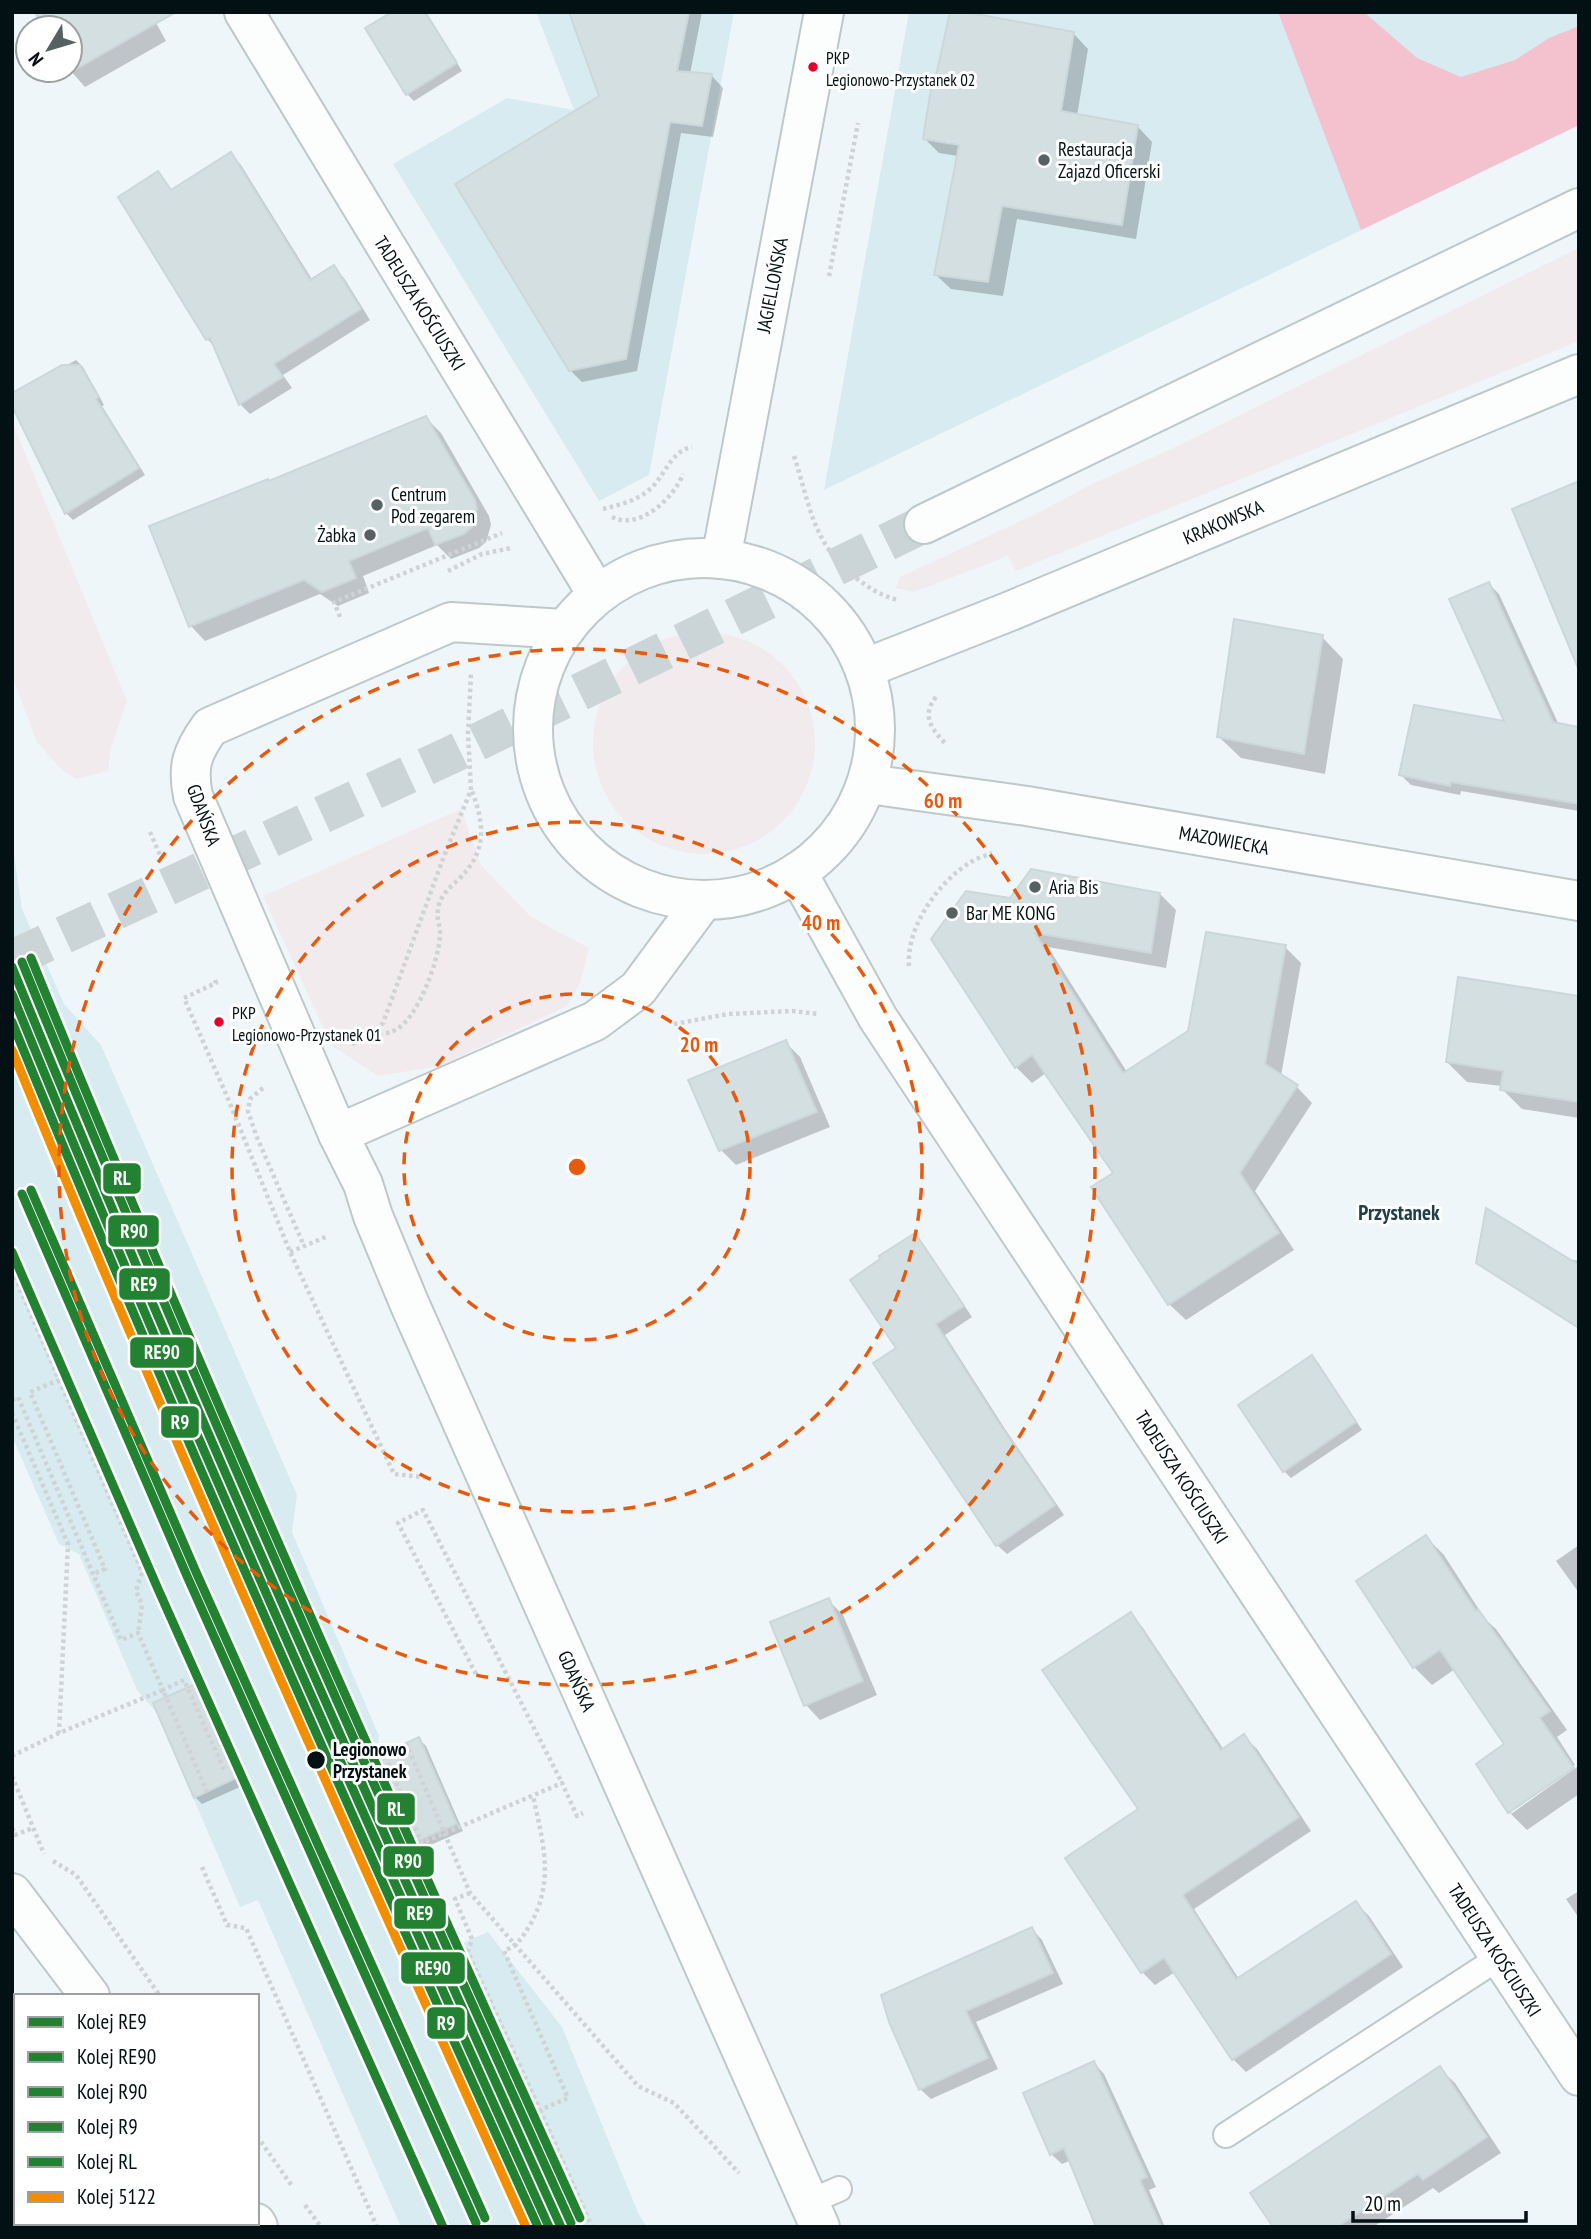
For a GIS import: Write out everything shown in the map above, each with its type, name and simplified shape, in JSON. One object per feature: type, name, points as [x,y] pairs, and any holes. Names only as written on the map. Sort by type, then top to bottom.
[{"type":"street","name":"TADEUSZA KOŚCIUSZKI","points":[[244,12],[597,594]]},
{"type":"street","name":"JAGIELLOŃSKA","points":[[721,559],[824,12]]},
{"type":"street","points":[[924,524],[1579,208]]},
{"type":"street","name":"KRAKOWSKA","points":[[866,668],[1008,612],[1579,374]]},
{"type":"street","points":[[688,558],[721,559],[807,589],[842,631],[866,668],[874,698],[877,726],[868,785],[835,841],[797,872],[748,895],[703,901],[663,896],[630,884],[572,838],[550,802],[538,772],[533,738],[536,698],[545,668],[565,629],[597,594],[651,565],[688,558]]},
{"type":"street","name":"GDAŃSKA","points":[[565,629],[450,622],[210,727],[192,756],[190,779],[194,796],[338,1134],[363,1184],[373,1216],[410,1305],[823,2206]]},
{"type":"street","name":"MAZOWIECKA","points":[[868,785],[1027,806],[1579,901]]},
{"type":"street","name":"TADEUSZA KOŚCIUSZKI","points":[[797,872],[878,1018],[1579,2076]]},
{"type":"street","points":[[338,1134],[595,1020],[638,989],[703,901]]},
{"type":"street","points":[[12,1894],[88,1994]]},
{"type":"lane","points":[[1226,2136],[1500,1957]]},
{"type":"path","points":[[597,510],[633,501],[650,489],[677,453],[694,446]]},
{"type":"path","points":[[794,457],[808,508],[827,549],[850,574],[869,589],[895,600],[909,602]]},
{"type":"path","points":[[341,620],[334,602],[511,529]]},
{"type":"path","points":[[442,577],[449,569],[472,559],[519,546]]},
{"type":"path","points":[[369,1035],[395,1031],[412,1013],[437,962],[441,933],[438,911],[445,892],[474,862],[479,847],[481,815],[471,790],[468,733],[472,676],[466,663]]},
{"type":"path","points":[[943,691],[932,701],[927,714],[934,730],[949,746]]},
{"type":"path","points":[[347,1046],[369,1035],[383,1023],[471,790]]},
{"type":"path","points":[[149,826],[162,859]]},
{"type":"path","points":[[910,973],[914,933],[921,917],[940,890],[972,861],[1000,850]]},
{"type":"path","points":[[211,970],[216,983],[184,998],[290,1252],[394,1474],[439,1479]]},
{"type":"path","points":[[667,1025],[728,1014],[793,1012],[827,1017]]},
{"type":"path","points":[[272,1083],[250,1100],[248,1111],[304,1246]]},
{"type":"path","points":[[290,1252],[329,1236]]},
{"type":"path","points":[[12,1270],[142,1572],[136,1591],[142,1605],[138,1633],[207,1792]]},
{"type":"path","points":[[59,1380],[30,1392],[105,1569],[93,1574]]},
{"type":"path","points":[[12,1400],[18,1397],[121,1640],[138,1633]]},
{"type":"path","points":[[12,1413],[68,1545],[59,1732]]},
{"type":"path","points":[[476,1674],[398,1523],[423,1510],[562,1783]]},
{"type":"path","points":[[12,1756],[59,1732],[184,1680],[225,1772]]},
{"type":"path","points":[[406,1743],[470,1893],[638,2086],[674,2103],[748,2182]]},
{"type":"path","points":[[388,1763],[422,1843],[524,1800]]},
{"type":"path","points":[[12,1776],[45,1857],[76,1875],[159,1994]]},
{"type":"path","points":[[533,1796],[545,1853],[545,1888],[534,1918],[517,1946],[504,1951],[568,2098],[540,2110]]},
{"type":"path","points":[[12,1828],[15,1835],[33,1828]]},
{"type":"path","points":[[202,1867],[227,1924],[246,1928],[377,2227]]},
{"type":"path","points":[[470,1893],[455,1899],[472,1939],[468,1952],[592,2227]]},
{"type":"path","points":[[259,2139],[297,2193]]},
{"type":"path","points":[[305,2204],[321,2227]]},
{"type":"shaded area","points":[[536,12],[734,12],[649,475],[599,501],[393,164],[507,98],[574,110]]},
{"type":"shaded area","points":[[909,12],[1579,12],[1579,125],[824,490]]},
{"type":"shaded area","points":[[1278,12],[1364,12],[1417,58],[1461,77],[1515,60],[1549,38],[1579,26],[1579,125],[1361,230]]},
{"type":"shaded area","points":[[1579,248],[1579,341],[1016,571],[1008,556],[914,592],[896,588],[900,577],[1040,512],[1092,484],[1167,451]]},
{"type":"shaded area","points":[[12,422],[127,701],[111,747],[108,771],[76,779],[61,769],[37,742],[12,676]]},
{"type":"shaded area","points":[[715,632],[747,640],[766,650],[783,664],[797,681],[807,700],[815,743],[807,786],[797,805],[783,822],[766,836],[736,850],[693,854],[672,850],[651,841],[633,829],[618,814],[597,775],[593,732],[597,711],[606,690],[618,672],[633,657],[672,636]]},
{"type":"shaded area","points":[[461,809],[481,865],[531,917],[589,948],[580,983],[567,1006],[440,1066],[378,1076],[331,1045],[263,896]]},
{"type":"shaded area","points":[[12,842],[22,909],[64,1004],[101,1045],[297,1495],[292,1532],[379,1736],[376,1756],[441,1910],[448,1908],[463,1943],[488,1932],[562,2027],[639,2215],[647,2227],[401,2227],[258,1900],[240,1907],[157,1713],[137,1690],[79,1554],[59,1544],[12,1436]]},
{"type":"shaded area","points":[[12,2074],[14,2225],[98,2227],[12,2227]]},
{"type":"shaded area","points":[[97,2225],[201,2227],[98,2227]]},
{"type":"building","points":[[35,12],[176,12],[84,64],[84,14]]},
{"type":"building","points":[[392,12],[425,12],[457,63],[406,95],[365,28]]},
{"type":"building","points":[[569,12],[689,12],[677,71],[712,74],[702,126],[670,122],[626,359],[569,371],[455,184],[599,96]]},
{"type":"building","name":"Restauracja Zajazd Oficerski","points":[[950,12],[965,12],[1074,32],[1061,111],[1138,125],[1122,225],[1002,206],[988,282],[934,275],[959,145],[923,139],[933,76],[936,76]]},
{"type":"building","points":[[231,152],[310,280],[334,265],[361,309],[274,364],[283,377],[239,405],[210,338],[206,340],[118,197],[158,171],[171,190]]},
{"type":"building","points":[[62,365],[80,365],[99,397],[96,399],[139,468],[65,514],[12,406],[12,393]]},
{"type":"building","points":[[426,416],[475,500],[477,509],[472,527],[464,534],[435,545],[428,528],[349,561],[356,578],[322,592],[304,580],[189,627],[149,526],[268,479],[269,481]]},
{"type":"building","points":[[1579,481],[1579,668],[1578,668],[1512,509]]},
{"type":"building","points":[[1489,582],[1553,722],[1579,727],[1579,804],[1451,782],[1450,786],[1399,775],[1414,705],[1504,721],[1449,599]]},
{"type":"building","points":[[1234,619],[1323,635],[1304,754],[1217,737]]},
{"type":"building","points":[[1031,869],[1160,893],[1151,953],[1035,933],[1123,1073],[1188,1031],[1206,932],[1286,945],[1265,1064],[1298,1085],[1240,1173],[1279,1233],[1168,1305],[1091,1187],[1113,1173],[1032,1055],[1015,1068],[931,939],[966,891],[1010,898]]},
{"type":"building","points":[[1458,977],[1579,996],[1579,1102],[1500,1090],[1503,1071],[1446,1062]]},
{"type":"building","points":[[786,1040],[817,1112],[719,1151],[688,1080]]},
{"type":"building","points":[[1486,1208],[1579,1265],[1579,1328],[1476,1263]]},
{"type":"building","points":[[915,1233],[964,1306],[936,1324],[1055,1505],[996,1546],[873,1363],[896,1348],[850,1280],[880,1259],[879,1256]]},
{"type":"building","points":[[1312,1355],[1356,1422],[1283,1472],[1238,1405]]},
{"type":"building","points":[[1426,1535],[1476,1611],[1478,1609],[1550,1711],[1540,1718],[1574,1768],[1508,1813],[1476,1764],[1504,1744],[1440,1650],[1413,1668],[1356,1581]]},
{"type":"building","points":[[829,1598],[863,1681],[804,1706],[770,1622]]},
{"type":"building","points":[[1131,1612],[1221,1750],[1244,1734],[1299,1817],[1183,1895],[1236,1979],[1356,1901],[1391,1954],[1232,2060],[1164,1958],[1141,1973],[1065,1858],[1138,1809],[1042,1670]]},
{"type":"building","points":[[195,1684],[236,1778],[194,1798],[153,1703]]},
{"type":"building","points":[[419,1737],[457,1824],[413,1843],[376,1757]]},
{"type":"building","points":[[1032,1927],[1053,1973],[966,2011],[988,2058],[919,2090],[889,2022],[881,1995]]},
{"type":"building","points":[[1094,2061],[1147,2177],[1140,2180],[1161,2227],[1096,2227],[1064,2148],[1050,2155],[1023,2093]]},
{"type":"building","points":[[1440,2066],[1487,2137],[1423,2180],[1418,2174],[1337,2227],[1273,2227],[1250,2193]]},
{"type":"tunnel","points":[[12,959],[453,754],[924,524]]},
{"type":"rail line","name":"RL","points":[[31,958],[163,1276],[300,1591],[580,2218]]},
{"type":"rail line","name":"R90","points":[[22,962],[154,1280],[290,1595],[571,2223]]},
{"type":"rail line","name":"RE9","points":[[12,967],[144,1284],[280,1599],[561,2227]]},
{"type":"rail line","name":"RE90","points":[[12,994],[208,1459],[549,2227]]},
{"type":"rail line","name":"R9","points":[[12,1022],[269,1627],[538,2227]]},
{"type":"rail line","name":"5122","points":[[12,1050],[199,1494],[526,2227]]},
{"type":"rail line","name":"RL","points":[[31,1190],[196,1572],[485,2218]]},
{"type":"rail line","name":"R90","points":[[22,1194],[187,1576],[476,2223]]},
{"type":"rail line","name":"R9","points":[[12,1252],[158,1589],[443,2227]]},
{"type":"place","name":"PKP Legionowo-Przystanek 02","points":[[813,67]]},
{"type":"place","name":"Restauracja Zajazd Oficerski","points":[[1044,160]]},
{"type":"place","name":"Centrum Pod zegarem","points":[[377,505]]},
{"type":"place","name":"Żabka","points":[[370,535]]},
{"type":"place","name":"Aria Bis","points":[[1035,887]]},
{"type":"place","name":"Bar ME KONG","points":[[952,913]]},
{"type":"place","name":"PKP Legionowo-Przystanek 01","points":[[219,1022]]},
{"type":"place","name":"Legionowo Przystanek","points":[[316,1760]]},
{"type":"district","name":"Przystanek","points":[[1399,1213]]}]
